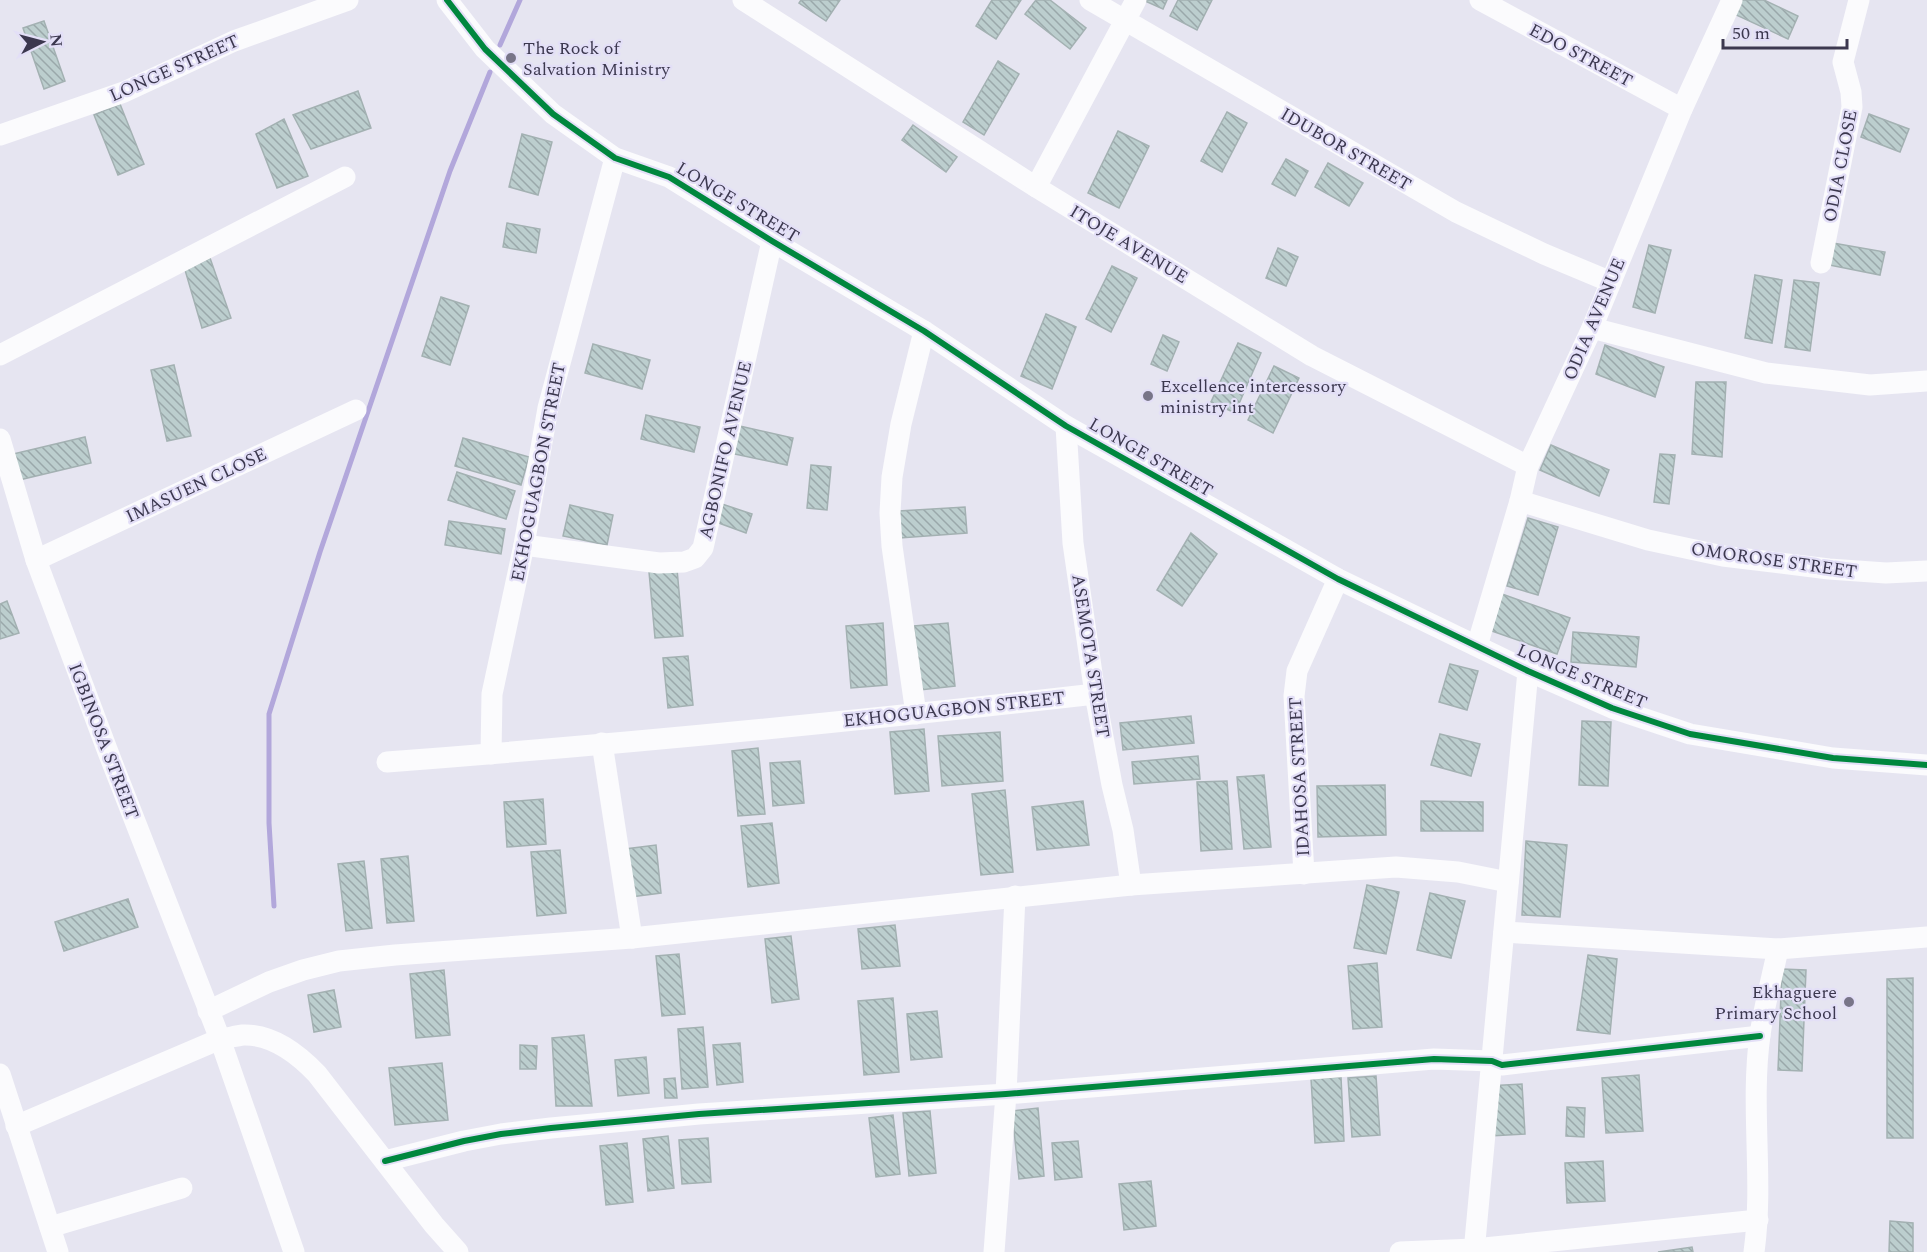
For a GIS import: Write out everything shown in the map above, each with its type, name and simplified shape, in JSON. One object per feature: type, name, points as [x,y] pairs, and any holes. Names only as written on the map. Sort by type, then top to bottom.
[{"type":"street","name":"LONGE STREET","points":[[0,135],[124,92],[234,41],[348,0]]},
{"type":"street","name":"LONGE STREET","points":[[447,0],[485,49],[553,114],[615,158],[669,177],[924,331],[1066,426],[1338,579],[1528,671],[1612,708],[1690,734],[1833,758],[1927,765]]},
{"type":"street","name":"ITOJE AVENUE","points":[[743,0],[1036,187],[1312,356],[1528,466]]},
{"type":"street","name":"IDUBOR STREET","points":[[1090,0],[1456,212],[1544,254],[1611,282]]},
{"type":"street","points":[[1036,187],[1136,0]]},
{"type":"street","name":"EDO STREET","points":[[1480,0],[1682,109]]},
{"type":"street","name":"ODIA AVENUE","points":[[1477,646],[1520,501],[1528,466],[1592,328],[1682,109],[1732,0]]},
{"type":"street","name":"ODIA CLOSE","points":[[1821,263],[1852,107],[1851,92],[1843,62],[1858,0]]},
{"type":"street","name":"EKHOGUAGBON STREET","points":[[491,754],[492,694],[524,545],[548,408],[615,158]]},
{"type":"street","points":[[0,356],[345,177]]},
{"type":"street","name":"AGBONIFO AVENUE","points":[[524,545],[659,563],[684,562],[695,558],[703,548],[772,241]]},
{"type":"street","points":[[1592,328],[1766,373],[1870,385],[1927,381]]},
{"type":"street","points":[[916,714],[892,546],[890,513],[892,477],[901,424],[924,331]]},
{"type":"street","name":"IMASUEN CLOSE","points":[[36,560],[356,410]]},
{"type":"street","name":"ASEMOTA STREET","points":[[1066,426],[1073,543],[1095,694],[1123,830],[1131,885]]},
{"type":"street","name":"IGBINOSA STREET","points":[[0,439],[36,560],[220,1039],[294,1252]]},
{"type":"street","name":"OMOROSE STREET","points":[[1520,501],[1648,540],[1723,556],[1863,572],[1927,572]]},
{"type":"street","name":"IDAHOSA STREET","points":[[1304,874],[1294,696],[1297,671],[1338,579]]},
{"type":"street","points":[[1474,1250],[1528,671]]},
{"type":"street","name":"EKHOGUAGBON STREET","points":[[387,762],[916,714],[1095,694]]},
{"type":"street","points":[[602,743],[632,938]]},
{"type":"street","points":[[208,1011],[269,982],[303,970],[339,961],[395,955],[632,938],[1131,885],[1396,867],[1458,872],[1508,882]]},
{"type":"street","points":[[994,1252],[1006,1094],[1015,896]]},
{"type":"street","points":[[1504,932],[1778,949],[1927,937]]},
{"type":"street","points":[[1754,1252],[1758,1220],[1757,1096],[1760,1036],[1778,949]]},
{"type":"street","points":[[16,1126],[220,1039],[244,1035],[266,1038],[303,1058],[318,1074],[434,1225],[458,1252]]},
{"type":"street","points":[[385,1161],[501,1134],[699,1114],[1006,1094],[1434,1059],[1492,1061],[1502,1065],[1760,1036]]},
{"type":"street","points":[[0,1074],[58,1252]]},
{"type":"street","points":[[50,1227],[182,1188]]},
{"type":"street","points":[[1400,1252],[1474,1250],[1758,1220]]},
{"type":"building","points":[[801,0],[840,0],[826,21],[799,3]]},
{"type":"building","points":[[992,0],[1021,0],[996,39],[976,26]]},
{"type":"building","points":[[1036,0],[1050,0],[1086,28],[1070,49],[1025,14]]},
{"type":"building","points":[[1143,0],[1167,0],[1163,9]]},
{"type":"building","points":[[1178,0],[1212,0],[1197,30],[1170,16]]},
{"type":"building","points":[[1740,0],[1764,0],[1798,16],[1788,39],[1734,14]]},
{"type":"building","points":[[44,21],[65,81],[44,89],[23,28]]},
{"type":"building","points":[[998,61],[1019,74],[984,135],[963,122]]},
{"type":"building","points":[[358,91],[371,128],[311,149],[293,115]]},
{"type":"building","points":[[120,104],[144,164],[118,175],[94,115]]},
{"type":"building","points":[[1227,112],[1247,123],[1222,172],[1201,161]]},
{"type":"building","points":[[1869,114],[1909,129],[1900,152],[1861,137]]},
{"type":"building","points":[[284,119],[308,176],[277,188],[256,134]]},
{"type":"building","points":[[913,125],[957,157],[946,172],[902,140]]},
{"type":"building","points":[[1118,131],[1149,146],[1119,208],[1088,193]]},
{"type":"building","points":[[522,134],[552,142],[538,195],[509,187]]},
{"type":"building","points":[[1286,159],[1308,171],[1295,196],[1272,184]]},
{"type":"building","points":[[1328,163],[1363,183],[1349,206],[1315,187]]},
{"type":"building","points":[[507,223],[540,229],[536,253],[503,247]]},
{"type":"building","points":[[1833,243],[1885,252],[1880,275],[1829,265]]},
{"type":"building","points":[[1649,245],[1671,250],[1655,313],[1633,307]]},
{"type":"building","points":[[1278,248],[1298,257],[1286,286],[1266,278]]},
{"type":"building","points":[[210,258],[231,318],[202,328],[185,270]]},
{"type":"building","points":[[1112,266],[1137,278],[1111,332],[1086,319]]},
{"type":"building","points":[[1755,275],[1782,280],[1772,343],[1745,338]]},
{"type":"building","points":[[1794,280],[1819,283],[1810,351],[1785,347]]},
{"type":"building","points":[[441,297],[469,306],[450,365],[422,356]]},
{"type":"building","points":[[1046,314],[1076,327],[1052,389],[1021,376]]},
{"type":"building","points":[[1163,335],[1179,342],[1167,371],[1151,364]]},
{"type":"building","points":[[1238,343],[1261,353],[1235,413],[1211,402]]},
{"type":"building","points":[[593,344],[650,360],[642,389],[585,373]]},
{"type":"building","points":[[1605,345],[1664,367],[1655,397],[1596,374]]},
{"type":"building","points":[[174,365],[191,436],[167,441],[151,370]]},
{"type":"building","points":[[1274,366],[1299,378],[1273,433],[1248,420]]},
{"type":"building","points":[[1696,382],[1726,382],[1722,457],[1692,454]]},
{"type":"building","points":[[646,415],[700,427],[694,452],[641,439]]},
{"type":"building","points":[[731,424],[793,438],[787,465],[725,452]]},
{"type":"building","points":[[85,437],[91,463],[19,480],[13,454]]},
{"type":"building","points":[[463,438],[529,457],[521,485],[455,466]]},
{"type":"building","points":[[1551,445],[1609,470],[1599,496],[1540,470]]},
{"type":"building","points":[[1660,454],[1675,455],[1669,504],[1654,502]]},
{"type":"building","points":[[811,465],[831,467],[827,510],[807,508]]},
{"type":"building","points":[[457,472],[515,491],[506,519],[448,500]]},
{"type":"building","points":[[722,504],[752,514],[746,533],[716,522]]},
{"type":"building","points":[[570,505],[613,515],[607,545],[563,536]]},
{"type":"building","points":[[965,507],[967,533],[900,538],[899,511]]},
{"type":"building","points":[[1528,518],[1558,527],[1538,595],[1507,586]]},
{"type":"building","points":[[449,521],[505,529],[501,554],[445,545]]},
{"type":"building","points":[[1191,533],[1217,554],[1182,606],[1157,590]]},
{"type":"building","points":[[677,569],[683,636],[655,638],[649,572]]},
{"type":"building","points":[[1502,594],[1570,618],[1557,654],[1489,630]]},
{"type":"building","points":[[7,601],[19,633],[0,639],[0,604]]},
{"type":"building","points":[[883,623],[887,685],[851,688],[846,626]]},
{"type":"building","points":[[948,623],[955,686],[920,690],[914,626]]},
{"type":"building","points":[[1573,632],[1639,637],[1636,667],[1571,662]]},
{"type":"building","points":[[688,656],[693,705],[668,708],[663,658]]},
{"type":"building","points":[[1450,664],[1478,671],[1467,710],[1439,702]]},
{"type":"building","points":[[1191,716],[1194,743],[1123,750],[1120,723]]},
{"type":"building","points":[[1582,721],[1611,722],[1608,786],[1579,785]]},
{"type":"building","points":[[924,729],[929,791],[895,794],[890,732]]},
{"type":"building","points":[[1000,732],[1003,781],[942,786],[938,736]]},
{"type":"building","points":[[1440,734],[1480,744],[1471,776],[1431,765]]},
{"type":"building","points":[[758,748],[765,814],[738,816],[732,751]]},
{"type":"building","points":[[1198,756],[1200,779],[1134,784],[1132,762]]},
{"type":"building","points":[[800,761],[804,803],[773,806],[770,763]]},
{"type":"building","points":[[1264,775],[1271,847],[1244,849],[1237,777]]},
{"type":"building","points":[[1227,781],[1232,849],[1201,851],[1197,782]]},
{"type":"building","points":[[1385,785],[1386,835],[1318,837],[1317,786]]},
{"type":"building","points":[[1005,790],[1013,872],[981,875],[972,794]]},
{"type":"building","points":[[543,799],[546,844],[507,847],[504,802]]},
{"type":"building","points":[[1083,801],[1089,845],[1037,850],[1032,807]]},
{"type":"building","points":[[1421,801],[1483,802],[1483,831],[1421,831]]},
{"type":"building","points":[[772,823],[779,883],[748,887],[741,826]]},
{"type":"building","points":[[1526,841],[1567,845],[1560,917],[1522,915]]},
{"type":"building","points":[[656,845],[661,893],[631,897],[625,849]]},
{"type":"building","points":[[560,850],[566,913],[537,916],[531,852]]},
{"type":"building","points":[[408,856],[414,921],[387,923],[381,859]]},
{"type":"building","points":[[364,861],[372,928],[346,931],[338,864]]},
{"type":"building","points":[[1367,885],[1399,892],[1386,954],[1354,948]]},
{"type":"building","points":[[1430,893],[1465,901],[1451,958],[1417,950]]},
{"type":"building","points":[[128,899],[138,927],[64,951],[55,922]]},
{"type":"building","points":[[895,925],[900,966],[862,969],[858,929]]},
{"type":"building","points":[[791,936],[799,999],[772,1003],[765,939]]},
{"type":"building","points":[[679,954],[685,1014],[662,1016],[656,956]]},
{"type":"building","points":[[1588,955],[1617,959],[1610,1034],[1577,1030]]},
{"type":"building","points":[[1377,963],[1382,1027],[1353,1029],[1348,966]]},
{"type":"building","points":[[1782,969],[1806,970],[1802,1071],[1778,1070]]},
{"type":"building","points":[[444,970],[450,1035],[416,1038],[410,974]]},
{"type":"building","points":[[1913,978],[1913,1138],[1887,1138],[1887,979]]},
{"type":"building","points":[[334,990],[341,1027],[314,1032],[308,995]]},
{"type":"building","points":[[893,998],[899,1072],[864,1075],[858,1001]]},
{"type":"building","points":[[937,1011],[942,1057],[911,1060],[907,1014]]},
{"type":"building","points":[[703,1027],[708,1087],[682,1089],[678,1029]]},
{"type":"building","points":[[584,1035],[592,1106],[556,1106],[552,1038]]},
{"type":"building","points":[[740,1043],[743,1082],[717,1085],[713,1045]]},
{"type":"building","points":[[520,1045],[537,1046],[536,1069],[520,1069]]},
{"type":"building","points":[[646,1057],[649,1093],[618,1096],[615,1060]]},
{"type":"building","points":[[442,1063],[448,1120],[395,1125],[389,1068]]},
{"type":"building","points":[[1639,1075],[1643,1131],[1606,1133],[1602,1078]]},
{"type":"building","points":[[1376,1076],[1380,1135],[1352,1137],[1348,1078]]},
{"type":"building","points":[[1341,1077],[1344,1141],[1315,1143],[1311,1079]]},
{"type":"building","points":[[675,1078],[677,1098],[665,1098],[664,1079]]},
{"type":"building","points":[[1522,1084],[1525,1134],[1490,1136],[1487,1086]]},
{"type":"building","points":[[1567,1107],[1585,1108],[1584,1137],[1566,1136]]},
{"type":"building","points":[[1038,1108],[1044,1176],[1019,1179],[1012,1111]]},
{"type":"building","points":[[930,1111],[936,1173],[909,1176],[903,1113]]},
{"type":"building","points":[[893,1115],[900,1174],[876,1177],[869,1118]]},
{"type":"building","points":[[668,1136],[674,1188],[648,1191],[643,1139]]},
{"type":"building","points":[[708,1138],[711,1182],[682,1184],[679,1140]]},
{"type":"building","points":[[1078,1141],[1082,1177],[1055,1180],[1052,1143]]},
{"type":"building","points":[[627,1143],[633,1202],[606,1205],[600,1146]]},
{"type":"building","points":[[1603,1161],[1605,1201],[1567,1203],[1565,1163]]},
{"type":"building","points":[[1151,1181],[1156,1226],[1124,1230],[1119,1184]]},
{"type":"building","points":[[1890,1221],[1913,1223],[1913,1252],[1889,1252]]},
{"type":"building","points":[[1692,1247],[1693,1252],[1658,1252]]},
{"type":"waterway","points":[[500,45],[520,0]]},
{"type":"waterway","points":[[274,906],[269,823],[269,714],[320,552],[450,171],[490,72]]},
{"type":"cycle path","points":[[447,0],[485,49],[553,114],[615,158],[669,177],[924,331],[1066,426],[1338,579],[1528,671],[1612,708],[1690,734],[1833,758],[1927,765]]},
{"type":"cycle path","points":[[385,1161],[501,1134],[699,1114],[1006,1094],[1434,1059],[1492,1061],[1502,1065],[1760,1036]]},
{"type":"place","name":"The Rock of Salvation Ministry","points":[[511,58]]},
{"type":"place","name":"Excellence intercessory ministry int","points":[[1148,396]]},
{"type":"place","name":"Ekhaguere Primary School","points":[[1849,1002]]}]
